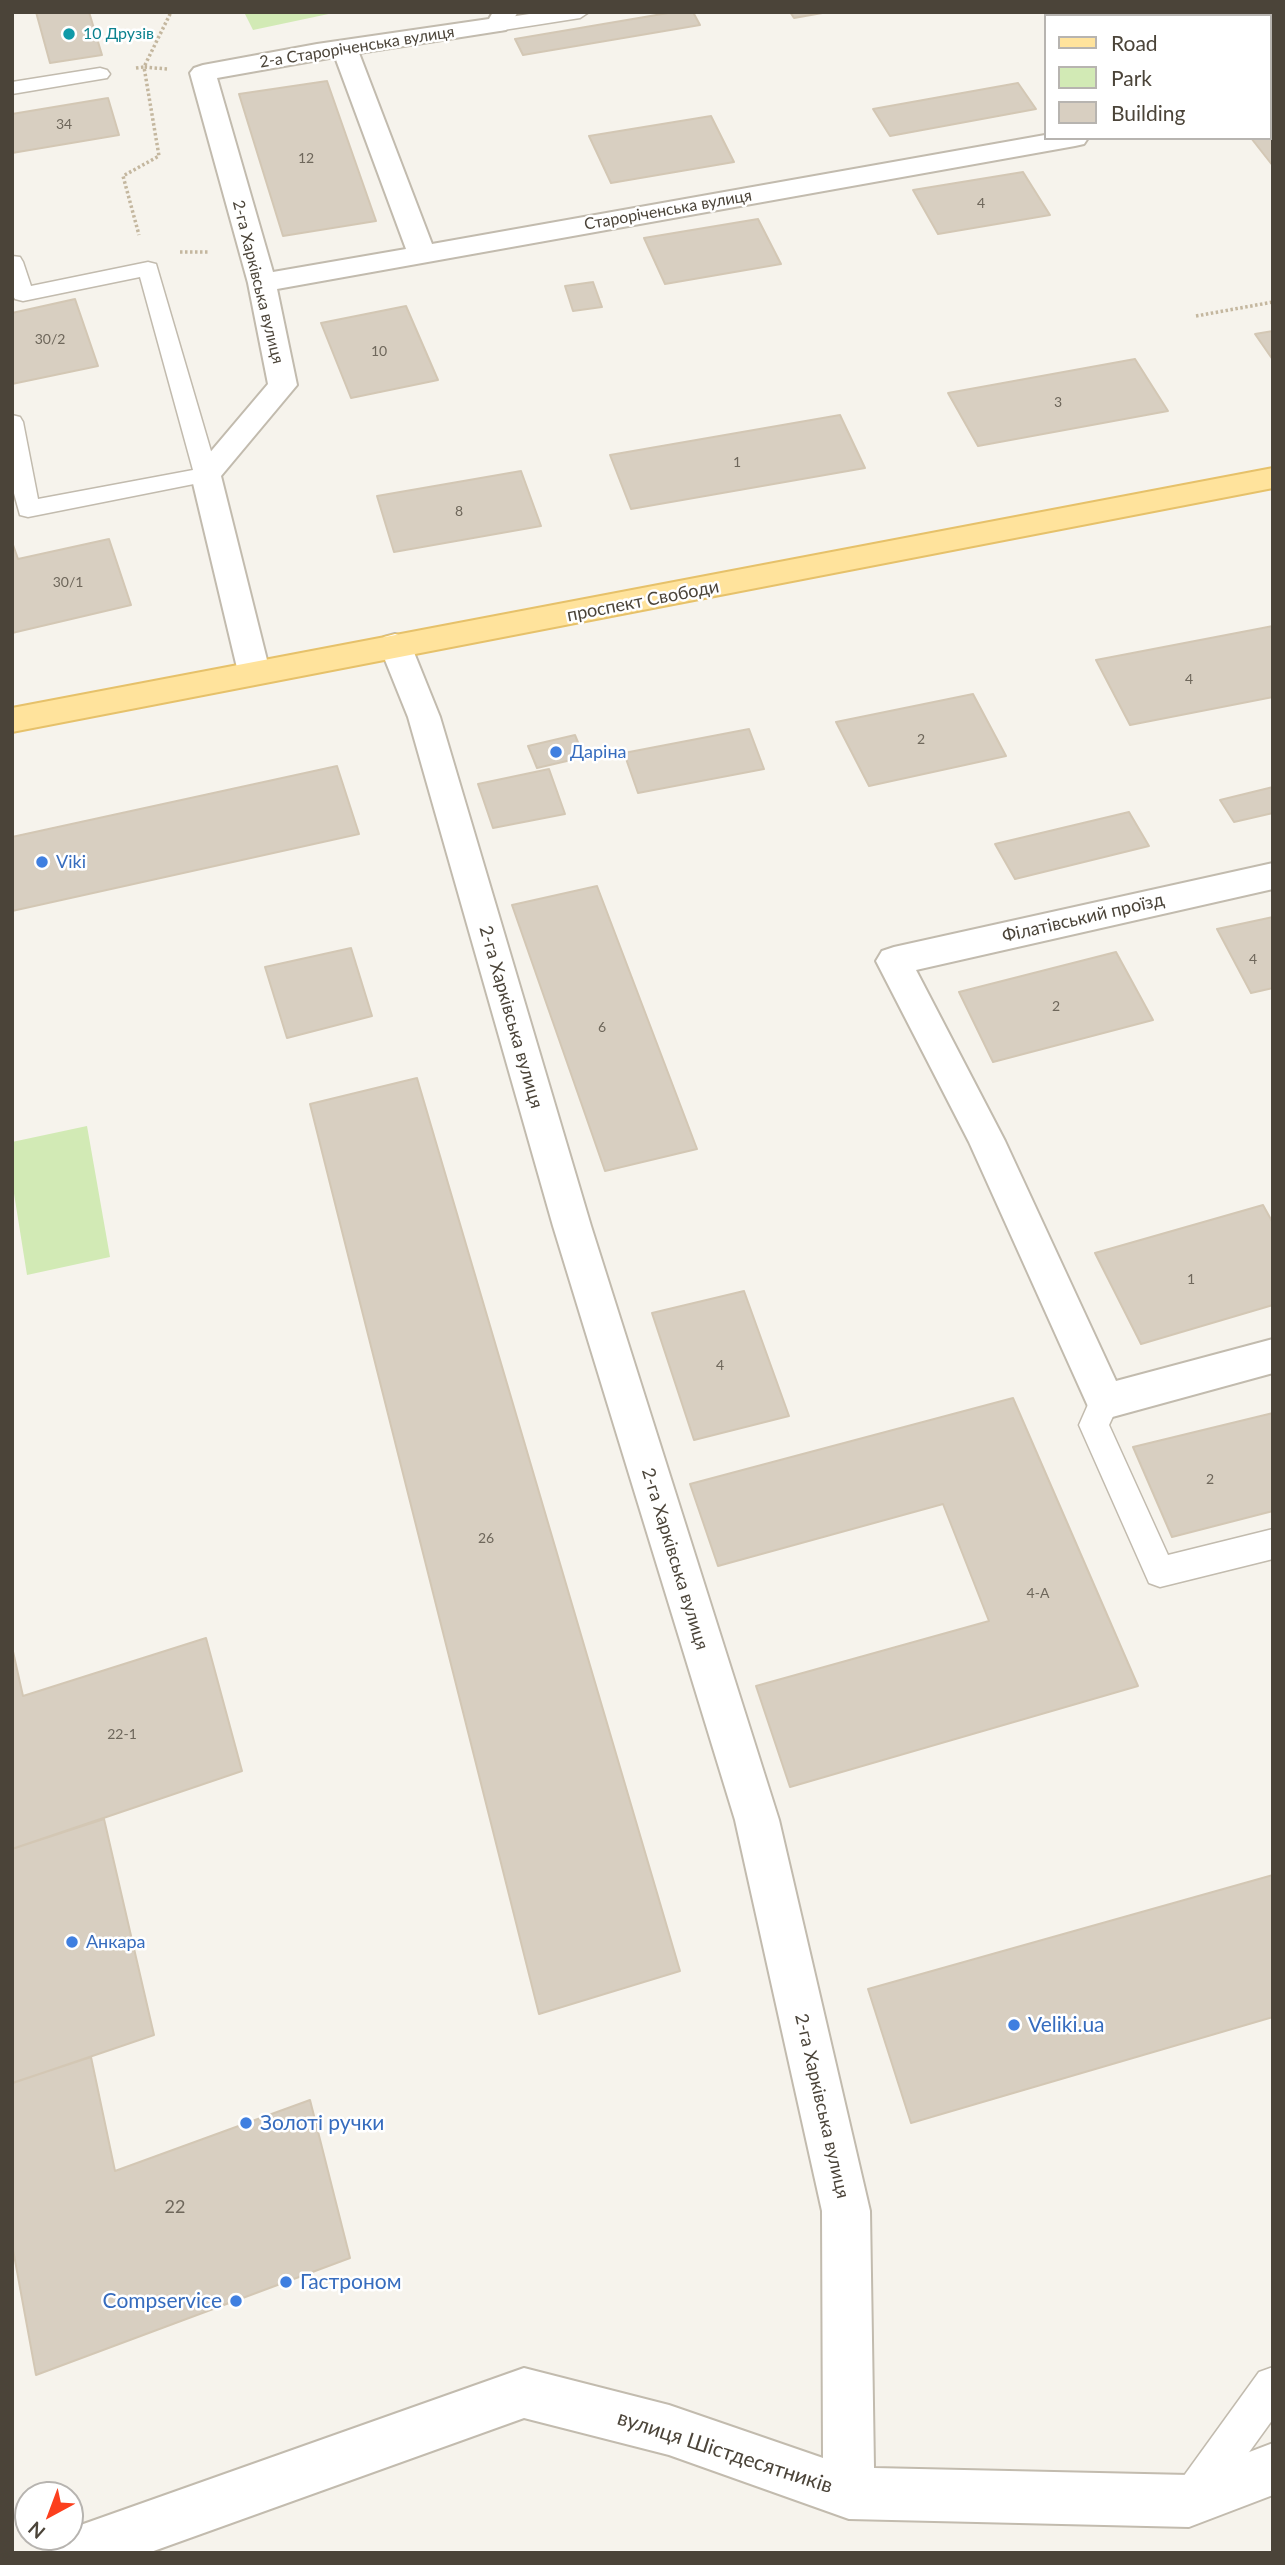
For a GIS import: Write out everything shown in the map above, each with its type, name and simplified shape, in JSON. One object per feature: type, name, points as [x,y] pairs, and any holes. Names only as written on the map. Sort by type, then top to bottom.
[{"type":"main road","name":"проспект Свободи","points":[[12,720],[1273,478]]},
{"type":"street","name":"2-а Староріченська вулиця","points":[[203,73],[501,18]]},
{"type":"street","points":[[344,48],[422,254]]},
{"type":"street","name":"2-га Харківська вулиця","points":[[203,73],[259,271],[283,385],[206,475]]},
{"type":"street","name":"Староріченська вулиця","points":[[259,271],[422,254],[1063,140]]},
{"type":"street","points":[[206,475],[254,672]]},
{"type":"street","name":"2-га Харківська вулиця","points":[[395,645],[424,717],[572,1226],[757,1821],[846,2211],[849,2493]]},
{"type":"street","name":"Філатівський проїзд","points":[[1105,1401],[987,1141],[894,961],[1273,876]]},
{"type":"street","points":[[1105,1401],[1273,1356]]},
{"type":"street","name":"вулиця Шістдесятників","points":[[75,2553],[524,2393],[669,2430],[849,2493],[1189,2501],[1273,2469]]},
{"type":"lane","points":[[501,18],[580,12]]},
{"type":"lane","points":[[13,86],[100,74]]},
{"type":"lane","points":[[12,262],[23,294],[146,262],[206,475],[29,509],[12,422]]},
{"type":"lane","points":[[1105,1401],[1094,1425],[1160,1572],[1273,1544]]},
{"type":"lane","points":[[1189,2501],[1273,2386]]},
{"type":"path","points":[[171,12],[144,66],[159,156],[123,176],[146,262],[219,251],[259,271]]},
{"type":"path","points":[[100,74],[144,66]]},
{"type":"path","points":[[1196,316],[1273,302]]},
{"type":"green space","points":[[244,12],[338,12],[253,30]]},
{"type":"green space","points":[[87,1126],[110,1257],[27,1275],[12,1181],[12,1142]]},
{"type":"building","name":"10 Друзів","points":[[36,12],[89,12],[102,55],[50,63]]},
{"type":"building","points":[[674,12],[693,12],[700,25],[523,55],[515,39]]},
{"type":"building","points":[[790,12],[828,12],[794,18]]},
{"type":"building","points":[[327,81],[376,221],[283,236],[239,94]]},
{"type":"building","points":[[1018,83],[1036,109],[890,136],[873,109]]},
{"type":"building","points":[[108,98],[119,135],[12,153],[12,114]]},
{"type":"building","points":[[711,116],[734,162],[611,183],[589,136]]},
{"type":"building","points":[[1271,132],[1273,166],[1253,140],[1271,140]]},
{"type":"building","points":[[1023,172],[1050,215],[938,234],[913,190]]},
{"type":"building","points":[[758,219],[781,264],[665,284],[644,238]]},
{"type":"building","points":[[593,282],[602,307],[573,311],[565,286]]},
{"type":"building","points":[[75,299],[98,366],[12,384],[12,313]]},
{"type":"building","points":[[406,306],[438,380],[351,398],[321,323]]},
{"type":"building","points":[[1273,331],[1273,360],[1255,334]]},
{"type":"building","points":[[1135,359],[1168,411],[978,446],[948,393]]},
{"type":"building","points":[[840,415],[865,468],[631,509],[610,455]]},
{"type":"building","points":[[521,471],[541,526],[394,552],[377,496]]},
{"type":"building","points":[[109,539],[131,605],[12,633],[12,542],[18,559]]},
{"type":"building","points":[[1273,626],[1273,697],[1130,725],[1096,660]]},
{"type":"building","points":[[973,694],[1006,756],[869,786],[836,722]]},
{"type":"building","points":[[749,729],[764,769],[638,793],[624,753]]},
{"type":"building","name":"Даріна","points":[[575,735],[584,757],[537,768],[528,746]]},
{"type":"building","points":[[337,766],[359,834],[12,911],[12,837]]},
{"type":"building","points":[[549,769],[565,814],[493,828],[478,784]]},
{"type":"building","points":[[1273,787],[1273,813],[1234,822],[1220,800]]},
{"type":"building","points":[[1129,812],[1149,846],[1015,879],[995,844]]},
{"type":"building","points":[[597,886],[697,1149],[605,1171],[512,905]]},
{"type":"building","points":[[1273,917],[1273,988],[1251,993],[1217,929]]},
{"type":"building","points":[[351,948],[372,1016],[287,1038],[265,967]]},
{"type":"building","points":[[1116,952],[1153,1020],[993,1062],[959,992]]},
{"type":"building","points":[[417,1078],[680,1971],[539,2014],[310,1104]]},
{"type":"building","points":[[1263,1205],[1273,1223],[1273,1305],[1141,1344],[1095,1253]]},
{"type":"building","points":[[744,1291],[789,1416],[694,1440],[652,1313]]},
{"type":"building","points":[[1013,1398],[1138,1686],[790,1787],[756,1686],[989,1621],[943,1504],[718,1566],[690,1484]]},
{"type":"building","points":[[1273,1413],[1273,1511],[1172,1537],[1133,1447]]},
{"type":"building","points":[[206,1638],[242,1771],[12,1849],[12,1647],[23,1696]]},
{"type":"building","name":"Анкара","points":[[104,1819],[154,2035],[13,2083],[12,1849]]},
{"type":"building","points":[[1273,1875],[1273,2017],[911,2123],[868,1989]]},
{"type":"building","points":[[91,2057],[115,2171],[310,2100],[350,2258],[36,2375],[12,2244],[12,2083]]},
{"type":"place","name":"10 Друзів","points":[[69,34]]},
{"type":"place","name":"Даріна","points":[[556,752]]},
{"type":"place","name":"Viki","points":[[42,862]]},
{"type":"place","name":"Анкара","points":[[72,1942]]},
{"type":"place","name":"Veliki.ua","points":[[1014,2025]]},
{"type":"place","name":"Золоті ручки","points":[[246,2123]]},
{"type":"place","name":"Гастроном","points":[[286,2282]]},
{"type":"place","name":"Compservice","points":[[236,2301]]}]
